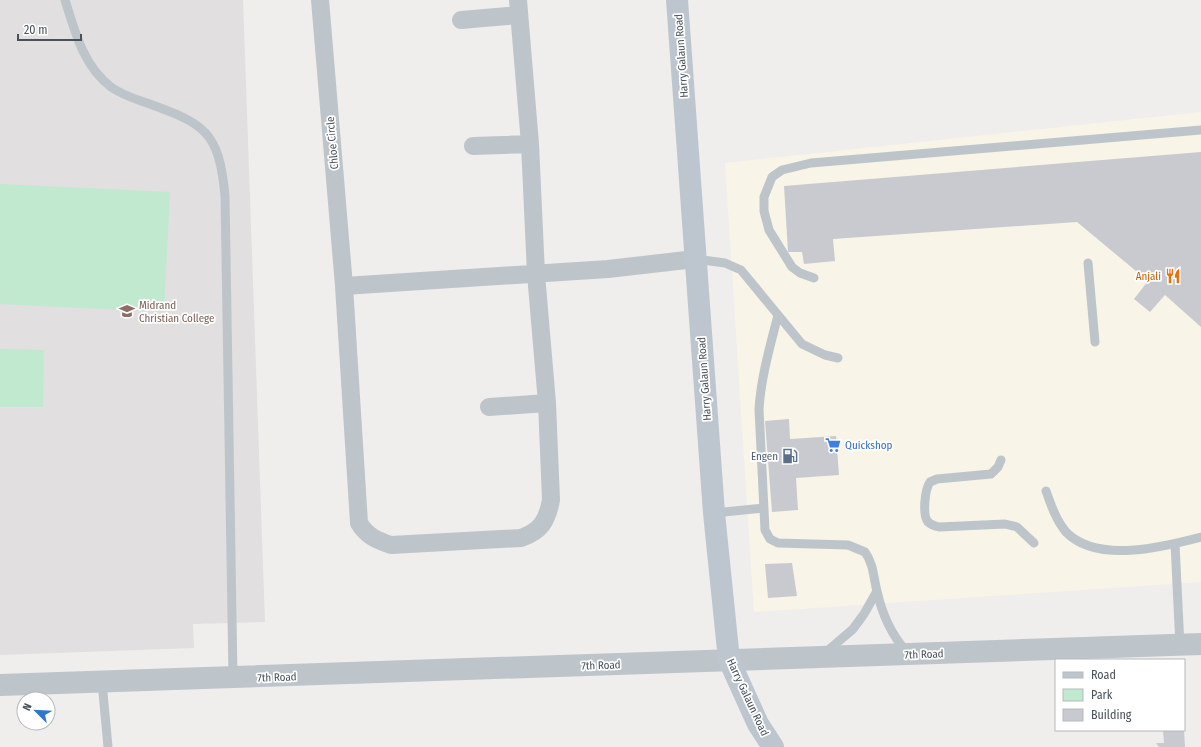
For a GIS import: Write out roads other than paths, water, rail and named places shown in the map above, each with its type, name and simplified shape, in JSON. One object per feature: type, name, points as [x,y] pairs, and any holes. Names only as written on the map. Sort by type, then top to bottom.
[{"type":"main road","name":"Harry Galaun Road","points":[[676,0],[714,513],[729,660],[758,724],[773,747]]},
{"type":"street","name":"Chloe Circle","points":[[320,0],[344,286],[359,523],[365,532],[376,540],[390,545],[407,545],[520,538],[532,534],[542,525],[548,514],[551,500],[547,403],[536,274]]},
{"type":"street","points":[[461,20],[519,8],[530,144],[536,274]]},
{"type":"street","points":[[473,146],[530,144]]},
{"type":"street","points":[[344,286],[608,269],[695,259]]},
{"type":"street","points":[[489,406],[547,403]]},
{"type":"street","name":"7th Road","points":[[0,685],[233,679],[729,660],[1180,646],[1201,644]]},
{"type":"lane","points":[[65,0],[83,53],[98,74],[110,86],[121,93],[186,118],[199,126],[211,140],[220,162],[225,196],[233,679]]},
{"type":"lane","points":[[814,278],[800,273],[792,267],[769,230],[766,220],[764,197],[772,177],[782,170],[811,163],[1201,130]]},
{"type":"lane","points":[[695,259],[725,263],[741,270],[802,344],[825,355],[838,358]]},
{"type":"lane","points":[[1088,263],[1095,342]]},
{"type":"lane","points":[[778,315],[762,376],[760,392],[759,409],[765,530],[770,538],[778,543],[848,545],[866,552],[874,570],[876,591],[888,628],[909,655]]},
{"type":"lane","points":[[1001,460],[998,467],[991,474],[937,479],[930,482],[926,491],[926,517],[931,525],[939,527],[1005,524],[1017,527],[1034,543]]},
{"type":"lane","points":[[1046,491],[1058,522],[1066,532],[1076,540],[1093,548],[1114,551],[1175,544],[1201,537]]},
{"type":"lane","points":[[714,513],[764,508]]},
{"type":"lane","points":[[1175,544],[1180,646]]},
{"type":"lane","points":[[819,658],[853,629],[864,614],[876,591]]},
{"type":"lane","points":[[102,682],[108,747]]},
{"type":"place","name":"Anjali","points":[[1173,276]]},
{"type":"place","name":"Midrand Christian College","points":[[127,311]]},
{"type":"place","name":"Quickshop","points":[[833,445]]},
{"type":"place","name":"Engen","points":[[790,456]]}]
